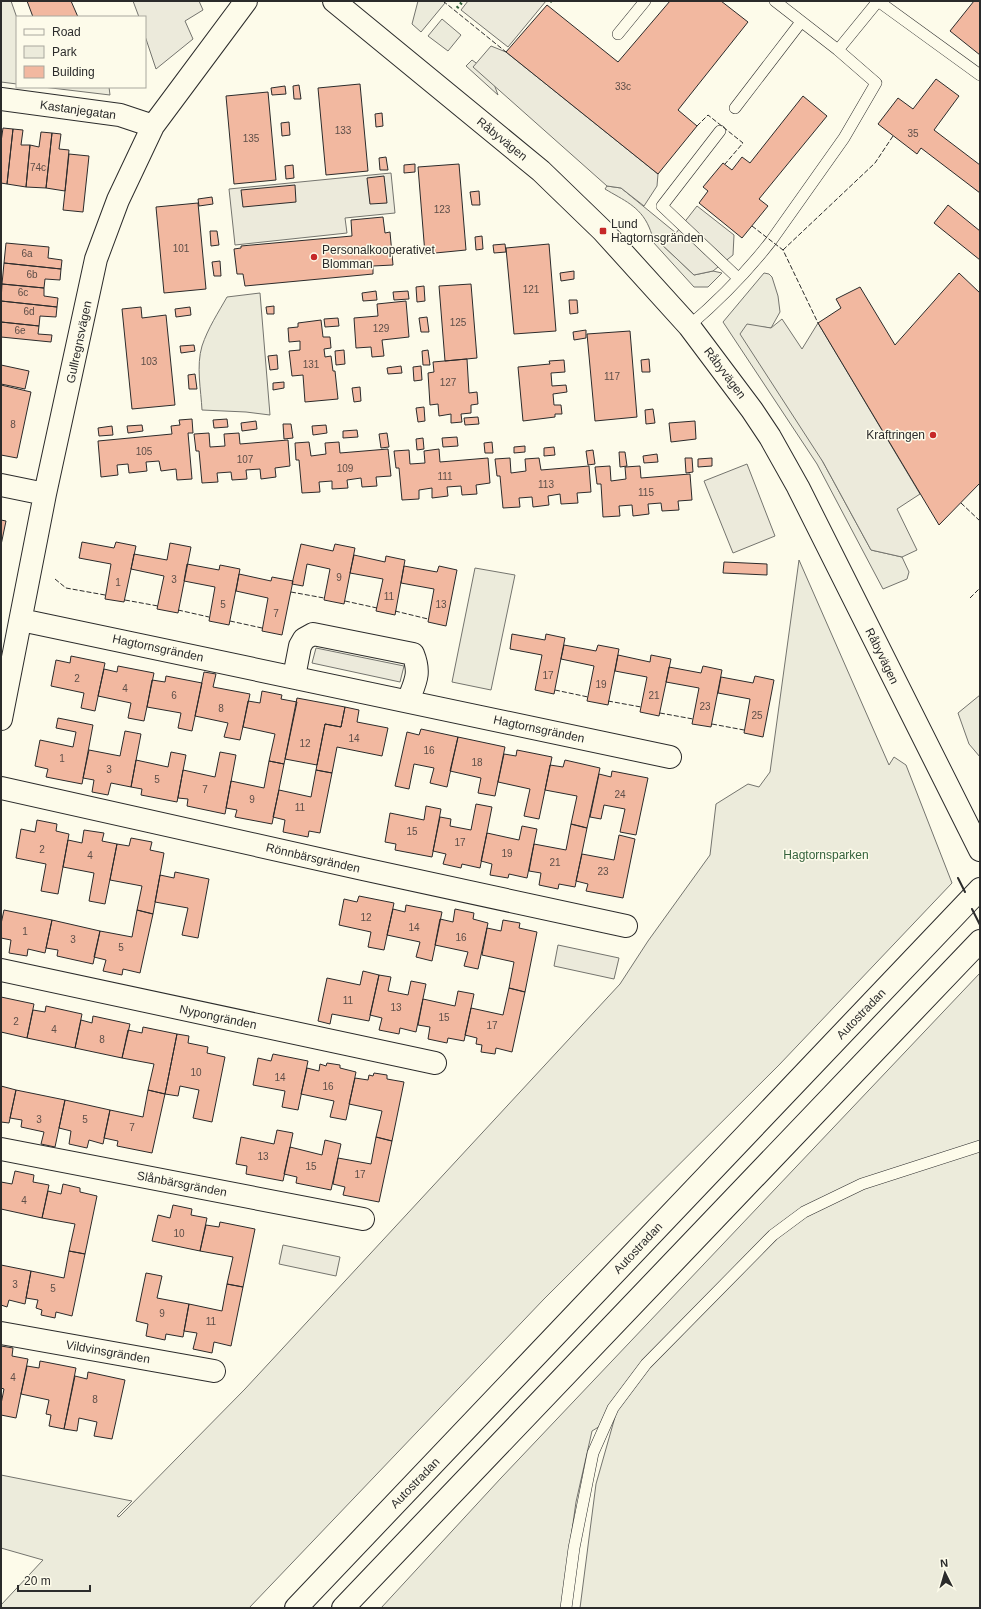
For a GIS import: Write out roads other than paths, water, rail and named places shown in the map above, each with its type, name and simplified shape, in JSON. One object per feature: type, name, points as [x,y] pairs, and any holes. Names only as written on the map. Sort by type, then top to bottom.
[{"type":"main road","name":"Gullregnsvägen","points":[[1,719],[45,494],[96,259],[118,200],[153,126],[246,1]]},
{"type":"main road","name":"Råbyvägen","points":[[334,1],[541,170],[604,231],[689,326],[752,410],[770,437],[798,487],[980,850]]},
{"type":"main road","name":"Kastanjegatan","points":[[1,100],[120,115],[153,126]]},
{"type":"main road","points":[[1,485],[45,494]]},
{"type":"main road","name":"Hagtornsgränden","points":[[21,620],[670,757]]},
{"type":"main road","points":[[294,677],[300,646],[304,639],[313,634],[413,654],[418,666],[417,677],[408,702]]},
{"type":"main road","name":"Rönnbärsgränden","points":[[1,788],[626,926]]},
{"type":"main road","name":"Autostradan","points":[[296,1608],[980,889]]},
{"type":"main road","points":[[343,1608],[980,941]]},
{"type":"main road","name":"Nypongränden","points":[[1,970],[435,1063]]},
{"type":"main road","name":"Slånbärsgränden","points":[[1,1149],[363,1219]]},
{"type":"main road","name":"Vildvinsgränden","points":[[1,1333],[214,1372]]},
{"type":"lane","points":[[618,34],[645,1]]},
{"type":"lane","points":[[689,326],[705,312],[760,255],[844,138],[876,83],[838,50],[775,1]]},
{"type":"lane","points":[[838,50],[878,1],[980,75]]},
{"type":"lane","points":[[735,108],[801,22]]},
{"type":"lane","points":[[720,131],[662,206],[738,278]]},
{"type":"lane","points":[[566,1608],[574,1548],[594,1453],[614,1408],[646,1364],[773,1235],[804,1212],[862,1184],[980,1146]]},
{"type":"place","name":"Lund Hagtornsgränden","points":[[603,231]]},
{"type":"place","name":"Personalkooperativet Blomman","points":[[314,257]]},
{"type":"place","name":"Kraftringen","points":[[933,435]]},
{"type":"park label","name":"Hagtornsparken","points":[[826,855]]}]
